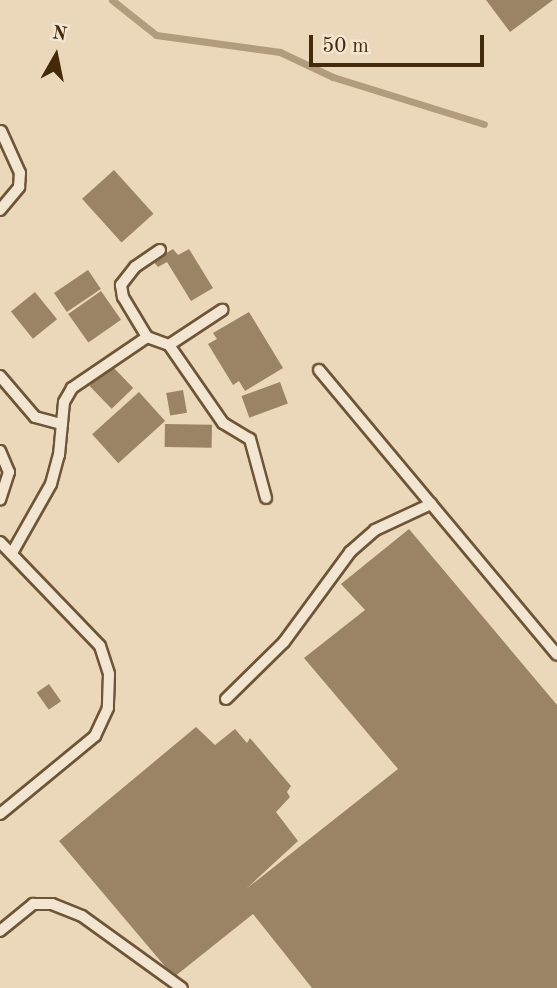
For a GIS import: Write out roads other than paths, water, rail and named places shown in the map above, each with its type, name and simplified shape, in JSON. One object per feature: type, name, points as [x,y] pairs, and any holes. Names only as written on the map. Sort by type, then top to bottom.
[{"type":"lane","points":[[0,210],[19,187],[20,173],[1,131]]},
{"type":"lane","points":[[160,250],[135,267],[121,285],[123,297],[147,337],[169,345],[223,423],[250,439],[266,498]]},
{"type":"lane","points":[[169,345],[222,310]]},
{"type":"lane","points":[[12,553],[51,484],[64,402],[72,388],[147,337]]},
{"type":"lane","points":[[319,370],[557,655]]},
{"type":"lane","points":[[0,376],[35,417],[62,424]]},
{"type":"lane","points":[[0,451],[9,472],[0,500]]},
{"type":"lane","points":[[226,699],[284,642],[350,552],[375,530],[431,504]]},
{"type":"lane","points":[[0,542],[100,646],[108,674],[108,708],[95,736],[0,814]]},
{"type":"lane","points":[[0,931],[33,904],[52,904],[82,916],[182,988]]},
{"type":"waterway","points":[[112,0],[156,35],[280,52],[333,77],[484,124]]}]
